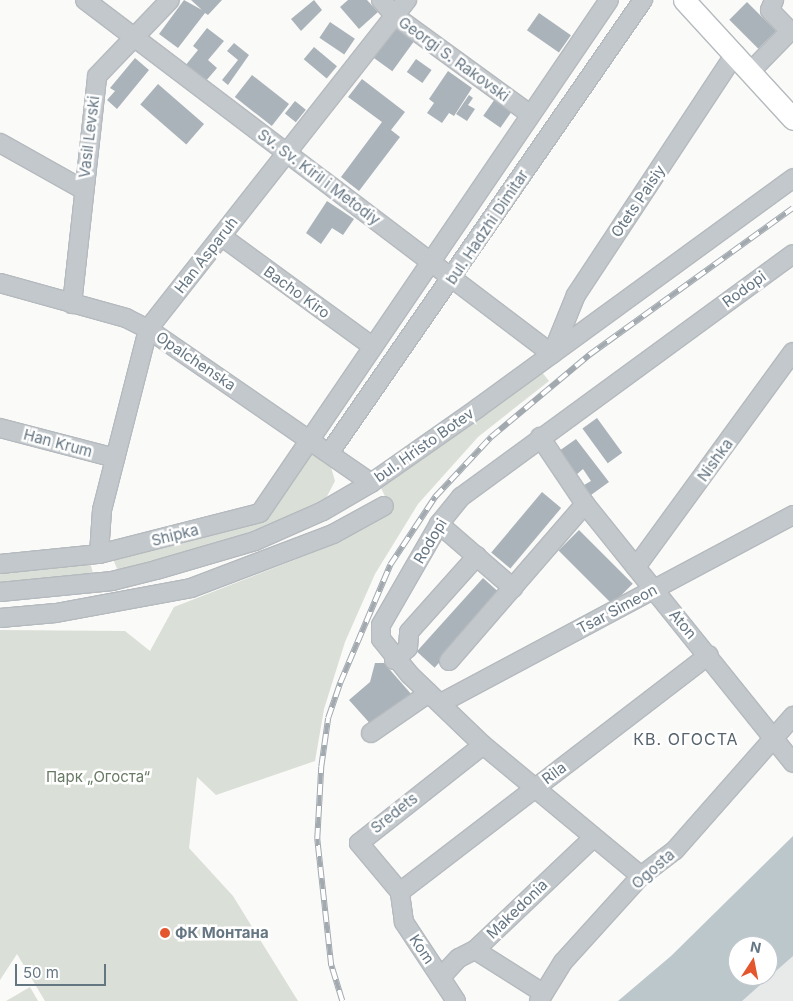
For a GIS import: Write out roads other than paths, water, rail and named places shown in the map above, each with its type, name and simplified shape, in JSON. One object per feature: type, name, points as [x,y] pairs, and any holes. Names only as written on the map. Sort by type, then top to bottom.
[{"type":"main road","points":[[684,0],[793,118]]},
{"type":"street","name":"Sv. Sv. Kiril i Metodiy","points":[[85,0],[552,354]]},
{"type":"street","name":"Vasil Levski","points":[[72,304],[82,189],[97,76],[170,0]]},
{"type":"street","name":"Georgi S. Rakovski","points":[[381,0],[395,16],[530,114]]},
{"type":"street","name":"Han Asparuh","points":[[100,554],[102,510],[148,328],[407,0]]},
{"type":"street","name":"bul. Hadzhi Dimitar","points":[[311,439],[430,261],[609,0]]},
{"type":"street","name":"bul. Hadzhi Dimitar","points":[[330,452],[453,278],[643,0]]},
{"type":"street","points":[[751,72],[790,31],[770,10],[774,0]]},
{"type":"street","name":"Otets Paisiy","points":[[552,354],[576,295],[735,54]]},
{"type":"street","points":[[0,143],[82,189]]},
{"type":"street","name":"bul. Hristo Botev","points":[[0,592],[112,581],[156,570],[256,541],[323,511],[371,483],[793,178]]},
{"type":"street","name":"Bacho Kiro","points":[[221,236],[372,348]]},
{"type":"street","name":"Rodopi","points":[[641,876],[483,745],[394,660],[381,639],[381,625],[439,524],[484,477],[793,254]]},
{"type":"street","name":"Opalchenska","points":[[0,282],[126,318],[148,328],[330,452],[371,483]]},
{"type":"street","name":"Nishka","points":[[636,567],[793,352]]},
{"type":"street","name":"Han Krum","points":[[0,428],[115,458]]},
{"type":"street","name":"Aton","points":[[540,437],[585,504],[710,655],[772,739]]},
{"type":"street","name":"Shipka","points":[[0,564],[100,554],[260,513],[311,439]]},
{"type":"street","points":[[449,661],[585,504]]},
{"type":"street","points":[[0,618],[56,613],[191,588],[273,559],[333,534],[384,506]]},
{"type":"street","name":"Tsar Simeon","points":[[371,733],[435,698],[654,589],[793,515]]},
{"type":"street","points":[[439,524],[513,588]]},
{"type":"street","points":[[394,660],[408,648],[409,632],[477,556]]},
{"type":"street","points":[[155,595],[156,570]]},
{"type":"street","name":"Rila","points":[[400,892],[710,655]]},
{"type":"street","name":"Ogosta","points":[[541,997],[563,962],[641,876],[675,850],[793,716]]},
{"type":"street","points":[[772,739],[793,763]]},
{"type":"street","name":"Sredets","points":[[400,892],[359,841],[483,745]]},
{"type":"street","name":"Makedonia","points":[[441,977],[459,958],[475,950],[593,838]]},
{"type":"street","name":"Kom","points":[[400,892],[404,922],[456,1001]]},
{"type":"street","points":[[475,950],[541,997]]},
{"type":"railway","points":[[342,1001],[331,966],[317,839],[321,767],[328,718],[340,683],[390,565],[435,497],[491,437],[589,355],[793,208]]},
{"type":"place","name":"ФК Монтана","points":[[165,933]]},
{"type":"district","name":"КВ. ОГОСТА","points":[[686,739]]},
{"type":"park label","name":"Парк „Огоста“","points":[[98,777]]}]
